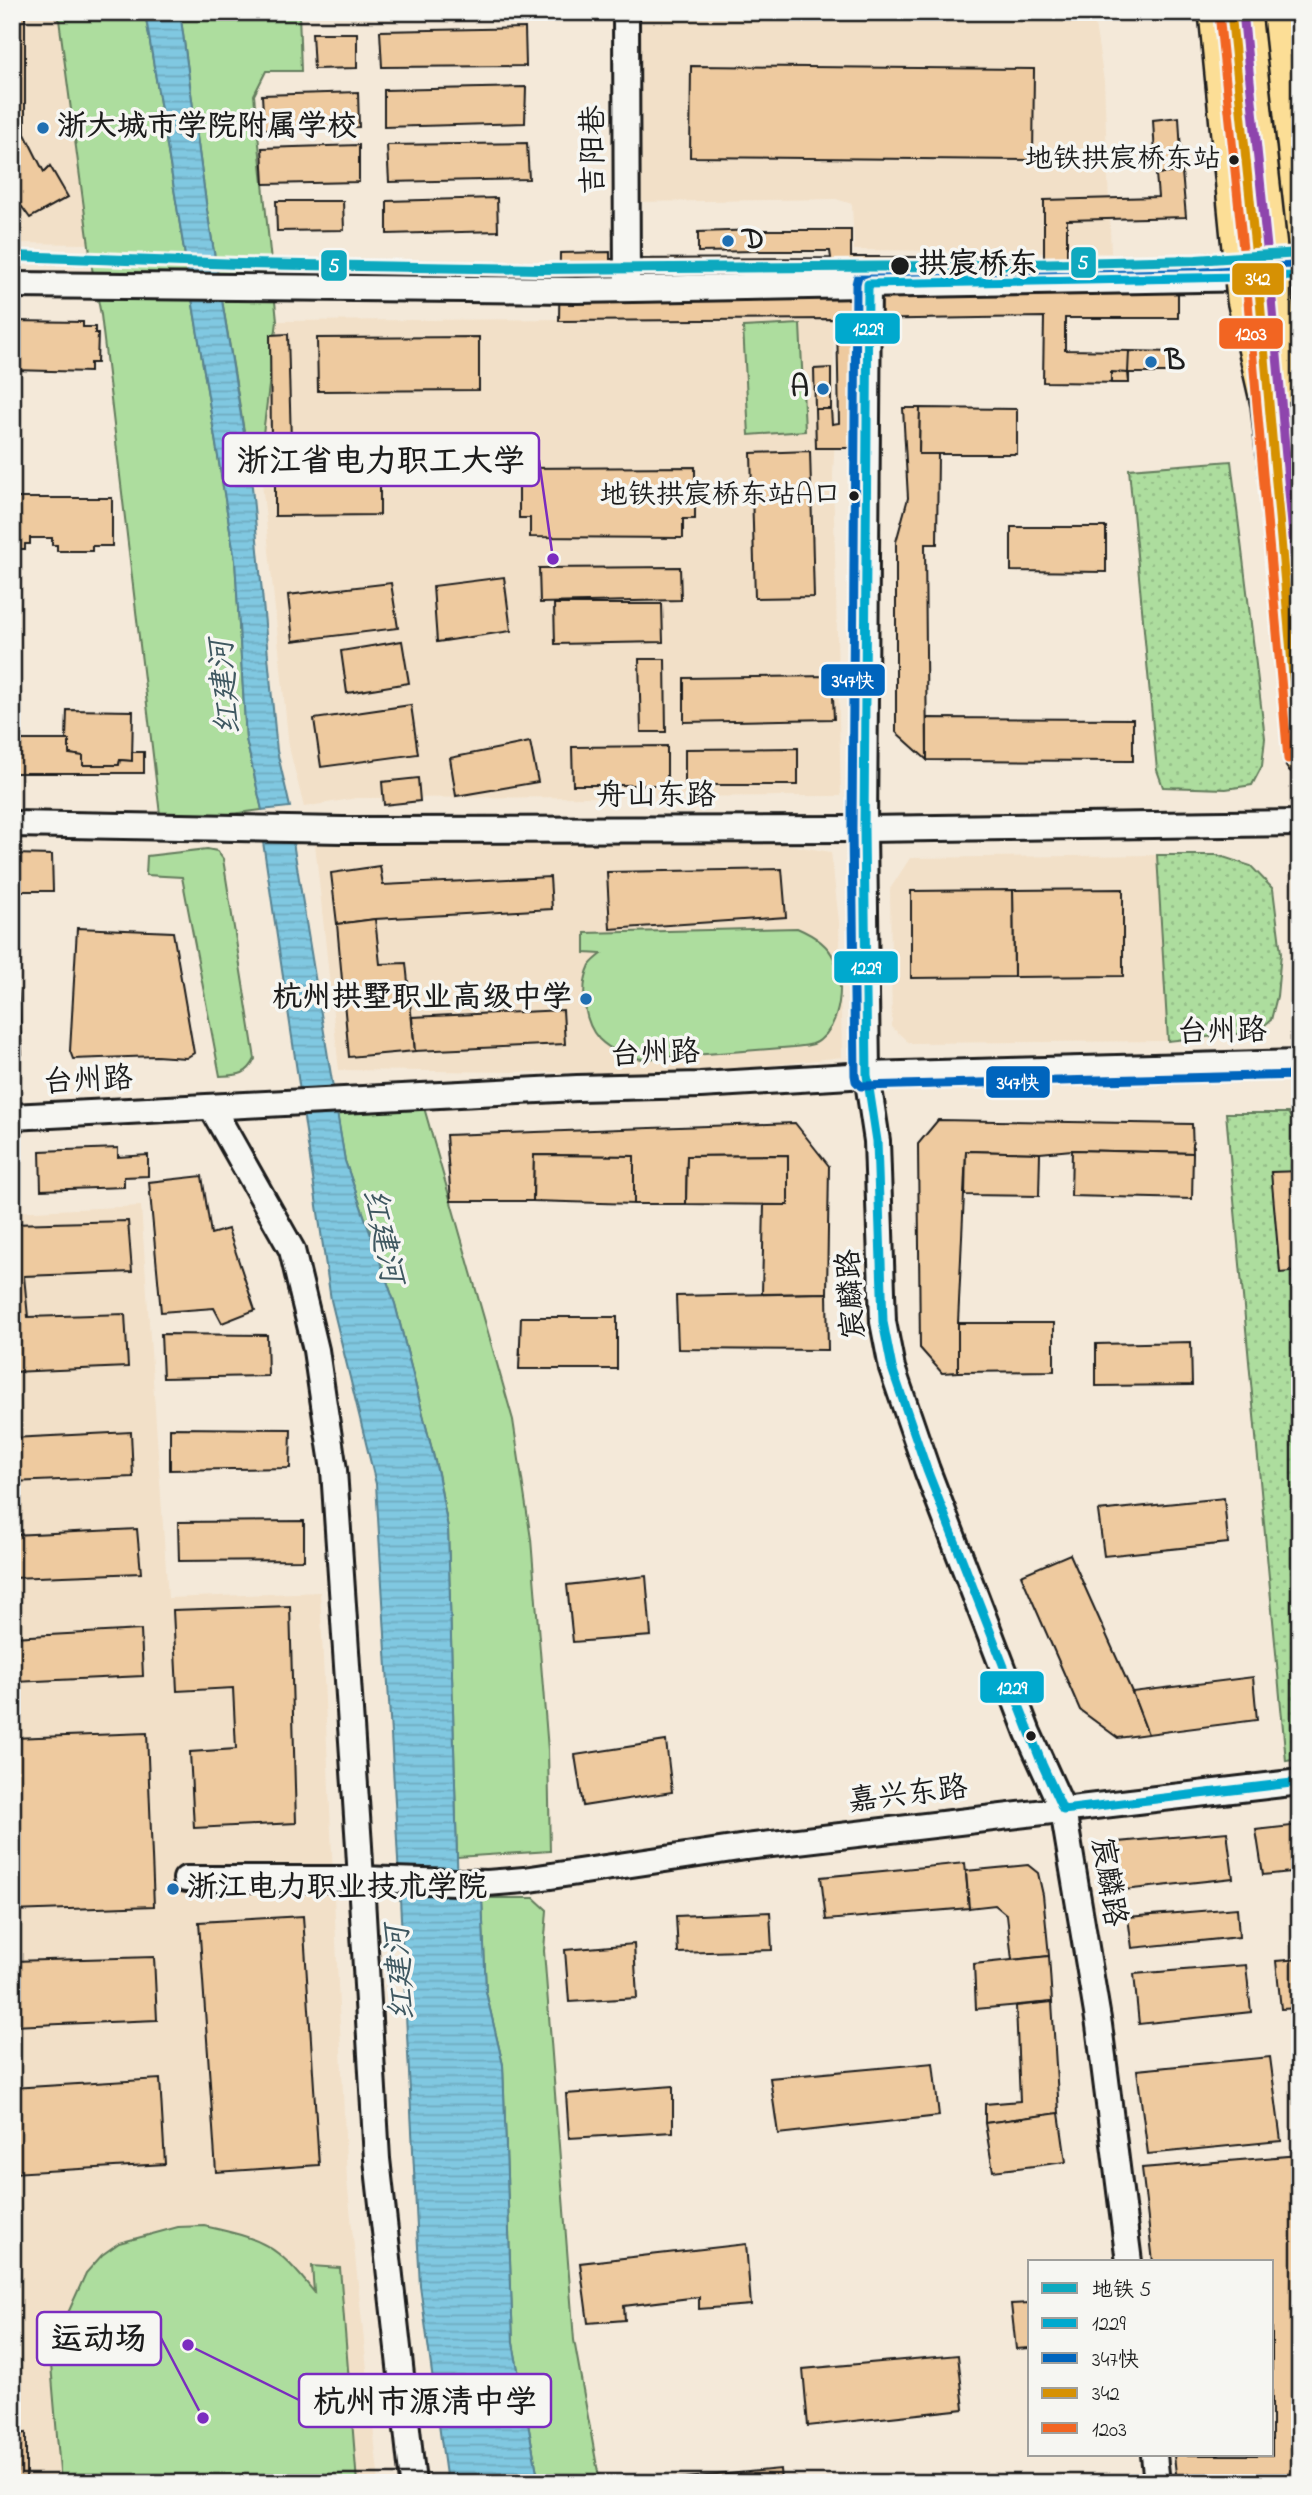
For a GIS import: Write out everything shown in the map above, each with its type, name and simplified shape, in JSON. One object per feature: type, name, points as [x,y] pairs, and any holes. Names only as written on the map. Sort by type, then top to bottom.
[{"type":"highway","points":[[1217,12],[1245,299],[1269,404],[1300,688]]},
{"type":"highway","points":[[1243,12],[1300,530]]},
{"type":"highway","points":[[1273,12],[1300,265]]},
{"type":"main road","points":[[1231,12],[1258,278],[1300,758]]},
{"type":"main road","points":[[1291,12],[1300,103]]},
{"type":"street","name":"吉阳巷","points":[[626,12],[627,288]]},
{"type":"street","points":[[12,285],[627,288],[1300,276]]},
{"type":"street","name":"宸麟路","points":[[867,284],[864,828],[867,1075],[877,1141],[883,1322],[892,1368],[927,1470],[1028,1733],[1063,1810],[1099,2025],[1129,2260]]},
{"type":"street","name":"舟山东路","points":[[12,824],[343,830],[1300,823]]},
{"type":"street","name":"台州路","points":[[12,1118],[577,1088],[700,1086],[867,1075],[1300,1063]]},
{"type":"street","points":[[212,1108],[292,1250],[316,1350],[334,1470],[377,2159],[412,2483]]},
{"type":"street","name":"嘉兴东路","points":[[186,1879],[360,1879],[487,1883],[524,1880],[746,1847],[1300,1782]]},
{"type":"street","points":[[1154,2456],[1157,2483]]},
{"type":"shaded area","name":"浙大城市学院附属学校","points":[[12,12],[58,12],[88,244],[12,243]]},
{"type":"shaded area","points":[[1093,12],[1104,81],[1111,253],[854,250],[852,204],[836,199],[635,202],[632,15]]},
{"type":"shaded area","points":[[833,317],[833,475],[841,796],[356,798],[304,807],[289,747],[260,462],[277,321]]},
{"type":"shaded area","name":"杭州拱墅职业高级中学","points":[[677,826],[831,852],[839,922],[842,1057],[697,1074],[339,1070],[314,834]]},
{"type":"shaded area","points":[[1157,855],[1168,1041],[909,1043],[892,1027],[890,889],[910,858]]},
{"type":"shaded area","name":"浙江电力职业技术学院","points":[[141,1206],[168,1598],[320,1592],[347,2180],[379,2483],[12,2483],[12,1212]]},
{"type":"green space","points":[[58,12],[145,12],[235,560],[246,739],[262,810],[161,823],[101,315],[92,268]]},
{"type":"green space","points":[[180,12],[299,12],[301,71],[266,71],[254,95],[277,321],[261,450],[248,455],[207,210]]},
{"type":"green space","points":[[800,324],[805,431],[749,435],[743,327]]},
{"type":"green space","points":[[1231,461],[1265,738],[1262,766],[1252,785],[1226,789],[1163,787],[1157,770],[1129,469]]},
{"type":"green space","points":[[207,849],[217,851],[223,859],[255,1059],[249,1069],[241,1074],[220,1076],[182,877],[146,875],[147,856]]},
{"type":"green space","points":[[1157,855],[1217,855],[1251,866],[1273,889],[1281,953],[1277,996],[1271,1020],[1256,1032],[1168,1041]]},
{"type":"green space","points":[[797,928],[813,936],[828,949],[834,959],[839,979],[839,1002],[833,1024],[815,1043],[643,1059],[608,1047],[589,1023],[585,983],[590,965],[602,954],[585,953],[585,933]]},
{"type":"green space","points":[[421,1097],[513,1420],[531,1539],[548,1750],[550,1851],[457,1857],[448,1528],[438,1473],[395,1304],[345,1161],[335,1102]]},
{"type":"green space","points":[[1226,1113],[1288,1113],[1300,1131],[1300,1759],[1286,1761]]},
{"type":"green space","points":[[482,1898],[534,1898],[547,1910],[544,1951],[574,2340],[600,2483],[539,2483],[513,2343],[503,2065],[486,1992]]},
{"type":"green space","points":[[204,2226],[241,2235],[267,2246],[289,2263],[314,2292],[312,2266],[340,2268],[357,2483],[61,2483],[50,2353],[86,2273],[102,2255],[119,2243],[178,2227]]},
{"type":"water","points":[[145,12],[180,12],[207,210],[251,476],[277,751],[290,807],[262,810],[246,739],[235,560]]},
{"type":"water","points":[[292,836],[345,1161],[395,1304],[438,1474],[448,1528],[458,1894],[482,1898],[486,1992],[503,2065],[513,2343],[539,2483],[447,2483],[420,2286],[376,1484],[331,1300],[263,842]]},
{"type":"building","points":[[12,12],[25,12],[25,134],[44,172],[50,166],[68,197],[30,218],[22,207],[12,211]]},
{"type":"building","points":[[525,28],[526,66],[382,67],[380,31]]},
{"type":"building","points":[[312,33],[357,33],[357,68],[314,69]]},
{"type":"building","points":[[691,66],[1034,69],[1033,160],[690,157]]},
{"type":"building","points":[[526,87],[525,123],[384,127],[384,90]]},
{"type":"building","points":[[358,92],[359,127],[264,129],[262,95]]},
{"type":"building","points":[[1179,117],[1182,172],[1156,174],[1153,120]]},
{"type":"building","points":[[527,143],[529,179],[389,182],[387,145]]},
{"type":"building","points":[[359,145],[359,182],[264,184],[262,148]]},
{"type":"building","name":"拱宸桥东","points":[[1182,172],[1186,217],[1067,220],[1067,257],[1178,256],[1178,318],[1065,318],[1065,350],[1129,351],[1129,383],[1043,382],[1044,317],[854,320],[857,448],[816,448],[815,409],[831,409],[832,424],[839,423],[837,319],[559,321],[560,253],[610,252],[610,259],[831,258],[830,251],[758,251],[758,230],[851,230],[851,257],[1044,257],[1044,200],[1158,197],[1156,174]]},
{"type":"building","points":[[497,198],[498,231],[387,234],[387,201]]},
{"type":"building","points":[[276,201],[343,201],[344,230],[277,231]]},
{"type":"building","name":"D","points":[[758,230],[758,251],[698,252],[698,232]]},
{"type":"building","points":[[12,321],[83,322],[83,327],[95,327],[95,333],[98,333],[97,363],[90,363],[90,372],[12,370]]},
{"type":"building","points":[[288,334],[291,442],[271,441],[270,335]]},
{"type":"building","points":[[479,337],[479,390],[318,391],[317,338]]},
{"type":"building","name":"B","points":[[1129,351],[1174,352],[1174,373],[1128,373]]},
{"type":"building","name":"A","points":[[831,368],[831,409],[815,409],[814,369]]},
{"type":"building","points":[[1111,372],[1128,373],[1129,383],[1111,383]]},
{"type":"building","points":[[903,408],[920,408],[919,454],[938,454],[937,544],[925,544],[927,760],[896,732],[896,542],[908,498]]},
{"type":"building","points":[[920,408],[1017,409],[1017,454],[919,454]]},
{"type":"building","points":[[810,451],[814,597],[755,598],[751,453]]},
{"type":"building","points":[[695,467],[695,519],[683,519],[683,538],[530,537],[530,518],[519,518],[519,468]]},
{"type":"building","points":[[275,474],[380,476],[380,515],[275,516]]},
{"type":"building","points":[[12,498],[112,498],[112,546],[92,546],[92,551],[57,551],[57,545],[52,545],[52,538],[30,538],[30,544],[25,544],[25,549],[12,549]]},
{"type":"building","points":[[1011,527],[1106,527],[1106,572],[1011,571]]},
{"type":"building","points":[[680,567],[681,600],[540,603],[539,568]]},
{"type":"building","points":[[504,577],[511,631],[437,642],[433,586]]},
{"type":"building","points":[[391,583],[398,628],[293,641],[288,595]]},
{"type":"building","points":[[554,604],[662,604],[663,642],[555,644]]},
{"type":"building","points":[[402,641],[409,683],[347,693],[341,651]]},
{"type":"building","points":[[639,659],[665,659],[666,732],[641,732]]},
{"type":"building","points":[[832,676],[834,719],[684,722],[684,678]]},
{"type":"building","points":[[411,705],[418,754],[321,767],[314,719]]},
{"type":"building","points":[[67,710],[133,711],[132,761],[120,760],[119,765],[83,765],[83,756],[69,754],[69,740],[66,740]]},
{"type":"building","points":[[927,718],[1133,719],[1133,761],[927,760]]},
{"type":"building","points":[[12,740],[69,740],[69,754],[83,756],[83,765],[119,765],[120,760],[132,761],[132,752],[144,752],[144,773],[12,773]]},
{"type":"building","points":[[530,742],[538,782],[456,796],[450,758]]},
{"type":"building","points":[[667,746],[667,785],[573,785],[572,747]]},
{"type":"building","points":[[798,748],[798,785],[685,785],[685,749]]},
{"type":"building","points":[[418,778],[420,801],[384,805],[382,782]]},
{"type":"building","points":[[12,854],[52,855],[53,891],[12,891]]},
{"type":"building","points":[[380,866],[383,885],[550,877],[552,909],[375,919],[337,924],[331,873]]},
{"type":"building","points":[[782,869],[786,917],[610,929],[607,872]]},
{"type":"building","points":[[1123,889],[1123,976],[1014,977],[1013,890]]},
{"type":"building","points":[[1013,890],[1014,977],[911,978],[911,891]]},
{"type":"building","points":[[375,919],[380,964],[406,963],[415,1051],[349,1057],[337,924]]},
{"type":"building","points":[[77,928],[173,932],[194,1053],[186,1058],[156,1056],[73,1059],[70,1051]]},
{"type":"building","points":[[18,992],[22,1054],[12,1055],[12,993]]},
{"type":"building","points":[[563,1010],[565,1044],[415,1051],[412,1017]]},
{"type":"building","points":[[938,1120],[1192,1124],[1193,1153],[966,1151],[958,1372],[942,1373],[920,1348],[918,1144]]},
{"type":"building","points":[[795,1123],[829,1166],[827,1293],[762,1294],[764,1205],[788,1205],[788,1155],[687,1156],[686,1204],[634,1204],[634,1156],[534,1155],[533,1201],[451,1201],[446,1135]]},
{"type":"building","points":[[118,1148],[118,1157],[148,1155],[148,1176],[124,1177],[124,1187],[41,1190],[40,1151]]},
{"type":"building","points":[[1072,1150],[1193,1153],[1192,1199],[1071,1196]]},
{"type":"building","points":[[966,1151],[1040,1153],[1039,1196],[965,1195]]},
{"type":"building","points":[[534,1155],[634,1156],[634,1204],[533,1201]]},
{"type":"building","points":[[788,1155],[788,1205],[686,1204],[687,1156]]},
{"type":"building","points":[[1300,1171],[1300,1271],[1280,1273],[1271,1172]]},
{"type":"building","points":[[202,1176],[211,1234],[228,1229],[255,1310],[222,1323],[214,1308],[161,1312],[149,1182]]},
{"type":"building","points":[[128,1221],[132,1272],[24,1276],[28,1317],[125,1314],[128,1367],[12,1372],[12,1224]]},
{"type":"building","points":[[827,1293],[828,1350],[678,1349],[676,1296]]},
{"type":"building","points":[[521,1317],[617,1317],[617,1369],[519,1369]]},
{"type":"building","points":[[958,1323],[1054,1323],[1054,1371],[958,1372]]},
{"type":"building","points":[[161,1334],[267,1335],[268,1376],[163,1378]]},
{"type":"building","points":[[1191,1342],[1192,1385],[1096,1386],[1096,1344]]},
{"type":"building","points":[[170,1428],[291,1429],[290,1468],[170,1470]]},
{"type":"building","points":[[131,1432],[133,1477],[12,1482],[12,1438]]},
{"type":"building","points":[[1224,1498],[1228,1543],[1104,1556],[1098,1511]]},
{"type":"building","points":[[304,1521],[304,1560],[179,1561],[178,1522]]},
{"type":"building","points":[[137,1529],[141,1573],[12,1578],[12,1535]]},
{"type":"building","points":[[1070,1554],[1148,1734],[1118,1738],[1080,1710],[1021,1575]]},
{"type":"building","points":[[646,1576],[651,1636],[573,1642],[567,1585]]},
{"type":"building","points":[[290,1606],[296,1823],[194,1828],[190,1752],[236,1749],[233,1688],[177,1691],[173,1610]]},
{"type":"building","points":[[141,1630],[143,1676],[15,1682],[12,1637]]},
{"type":"building","points":[[1253,1677],[1257,1720],[1148,1734],[1132,1692]]},
{"type":"building","points":[[147,1733],[154,1906],[12,1911],[12,1738]]},
{"type":"building","points":[[666,1741],[672,1792],[583,1806],[575,1755]]},
{"type":"building","points":[[1300,1825],[1300,1871],[1263,1875],[1256,1830]]},
{"type":"building","points":[[1227,1832],[1233,1878],[1124,1890],[1118,1842]]},
{"type":"building","points":[[965,1863],[969,1908],[826,1920],[821,1877]]},
{"type":"building","points":[[1028,1865],[1038,1873],[1049,1956],[1012,1960],[1007,1915],[995,1905],[969,1908],[966,1871]]},
{"type":"building","points":[[1237,1908],[1239,1937],[1132,1948],[1128,1917]]},
{"type":"building","points":[[770,1912],[772,1950],[678,1953],[676,1916]]},
{"type":"building","points":[[303,1916],[319,2165],[216,2172],[199,1922]]},
{"type":"building","points":[[634,1944],[637,1998],[569,2002],[565,1950]]},
{"type":"building","points":[[1049,1956],[1052,2002],[976,2009],[974,1964]]},
{"type":"building","points":[[154,1957],[157,2020],[12,2026],[12,1961]]},
{"type":"building","points":[[1300,1959],[1300,2008],[1281,2009],[1276,1961]]},
{"type":"building","points":[[1246,1965],[1251,2012],[1139,2024],[1134,1974]]},
{"type":"building","points":[[1052,2002],[1059,2113],[985,2123],[985,2104],[1020,2101],[1016,2006]]},
{"type":"building","points":[[1270,2057],[1281,2141],[1148,2154],[1137,2070]]},
{"type":"building","points":[[933,2063],[939,2116],[778,2134],[770,2078]]},
{"type":"building","points":[[160,2079],[165,2164],[12,2173],[12,2088]]},
{"type":"building","points":[[673,2086],[673,2132],[569,2138],[566,2094]]},
{"type":"building","points":[[1059,2113],[1066,2162],[993,2171],[985,2123]]},
{"type":"building","points":[[1300,2155],[1300,2483],[1177,2483],[1174,2456],[1274,2456],[1274,2260],[1153,2260],[1142,2168]]},
{"type":"building","points":[[746,2244],[751,2305],[699,2309],[699,2297],[624,2306],[625,2320],[588,2323],[580,2263]]},
{"type":"building","points":[[1028,2303],[1028,2348],[1016,2349],[1011,2304]]},
{"type":"building","points":[[958,2355],[964,2409],[808,2426],[803,2369]]},
{"type":"building","points":[[26,2433],[26,2483],[12,2483],[12,2435]]},
{"type":"building","points":[[780,2469],[781,2483],[633,2483]]},
{"type":"metro line","name":"5","points":[[12,256],[240,264],[539,269],[942,266],[1196,260],[1300,253]]},
{"type":"transit line","name":"342","points":[[1231,12],[1258,278],[1300,755]]},
{"type":"transit line","points":[[1243,12],[1300,615]]},
{"type":"transit line","name":"1203","points":[[1219,13],[1246,279],[1288,759]]},
{"type":"transit line","name":"347快","points":[[1300,264],[868,272],[858,276],[852,829],[855,1075],[861,1086],[1300,1075]]},
{"type":"transit line","name":"1229","points":[[1300,276],[868,284],[864,829],[867,1075],[877,1141],[883,1322],[892,1368],[927,1470],[1042,1764],[1063,1810],[1300,1782]]},
{"type":"place","name":"浙大城市学院附属学校","points":[[43,128]]},
{"type":"place","name":"地铁拱宸桥东站","points":[[1234,160]]},
{"type":"place","name":"D","points":[[728,241]]},
{"type":"place","name":"拱宸桥东","points":[[900,266]]},
{"type":"place","name":"B","points":[[1151,362]]},
{"type":"place","name":"A","points":[[823,389]]},
{"type":"place","name":"地铁拱宸桥东站A口","points":[[854,496]]},
{"type":"place","name":"浙江省电力职工大学","points":[[553,559]]},
{"type":"place","name":"杭州拱墅职业高级中学","points":[[586,999]]},
{"type":"place","name":"浙江电力职业技术学院","points":[[173,1889]]},
{"type":"place","name":"杭州市源清中学","points":[[188,2345]]},
{"type":"place","name":"运动场","points":[[203,2418]]},
{"type":"water label","name":"红建河","points":[[227,687]]},
{"type":"water label","name":"红建河","points":[[381,1236]]},
{"type":"water label","name":"红建河","points":[[402,1973]]}]
